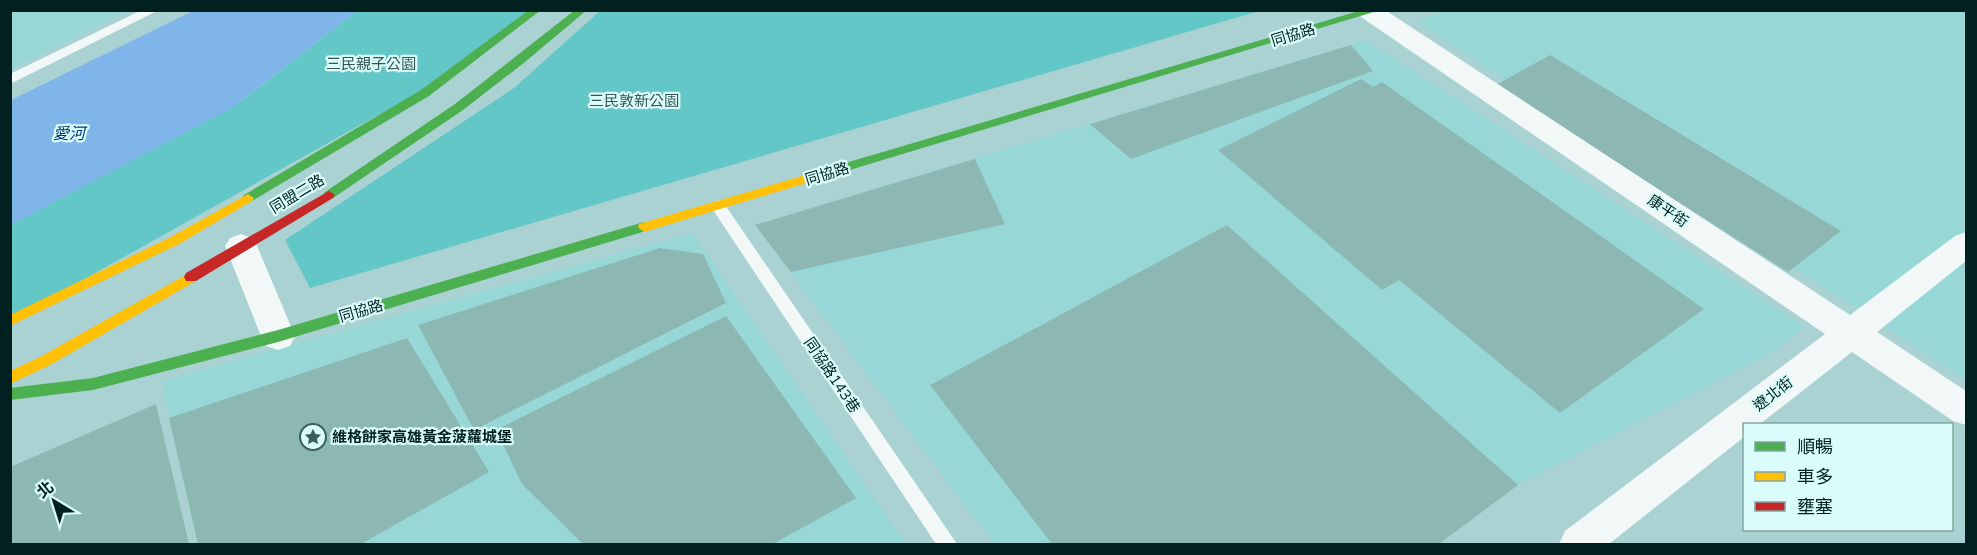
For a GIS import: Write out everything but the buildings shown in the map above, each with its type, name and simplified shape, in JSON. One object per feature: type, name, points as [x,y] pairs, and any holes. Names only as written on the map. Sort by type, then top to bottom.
[{"type":"street","name":"同盟二路","points":[[10,321],[174,241],[317,159],[425,93],[536,10]]},
{"type":"street","name":"同盟二路","points":[[10,378],[351,181],[462,106],[548,41],[582,10]]},
{"type":"street","name":"同協路","points":[[10,394],[93,384],[278,336],[1373,11]]},
{"type":"street","name":"康平街","points":[[1373,11],[1966,410]]},
{"type":"street","name":"遼北街","points":[[1579,544],[1966,244]]},
{"type":"street","points":[[240,246],[278,336]]},
{"type":"lane","points":[[10,80],[153,10]]},
{"type":"lane","name":"同協路143巷","points":[[718,206],[946,544]]},
{"type":"shaded area","points":[[11,10],[127,10],[127,11],[11,69]]},
{"type":"shaded area","points":[[1449,10],[1966,11],[1966,380],[1416,21]]},
{"type":"shaded area","points":[[1366,40],[1805,327],[1767,355],[1518,485],[1439,544],[994,544],[755,225]]},
{"type":"shaded area","points":[[692,233],[906,544],[197,544],[162,381]]},
{"type":"green space","name":"三民敦新公園","points":[[601,10],[1259,11],[310,288],[285,240],[514,88]]},
{"type":"green space","name":"三民親子公園","points":[[357,11],[534,11],[448,76],[11,320],[11,225],[243,100]]},
{"type":"water","name":"愛河","points":[[193,11],[357,11],[232,108],[11,225],[11,100]]},
{"type":"traffic: fast","points":[[248,198],[425,93],[536,10]]},
{"type":"traffic: fast","points":[[329,195],[459,107],[582,10]]},
{"type":"traffic: fast","points":[[819,175],[1375,10]]},
{"type":"traffic: fast","points":[[10,394],[93,384],[278,336],[644,227]]},
{"type":"traffic: slow","points":[[644,227],[819,175]]},
{"type":"traffic: slow","points":[[10,321],[174,241],[248,198]]},
{"type":"traffic: slow","points":[[10,378],[45,361],[191,277]]},
{"type":"traffic: jam","points":[[191,277],[329,195]]},
{"type":"place","name":"維格餅家高雄黃金菠蘿城堡","points":[[313,437]]}]
